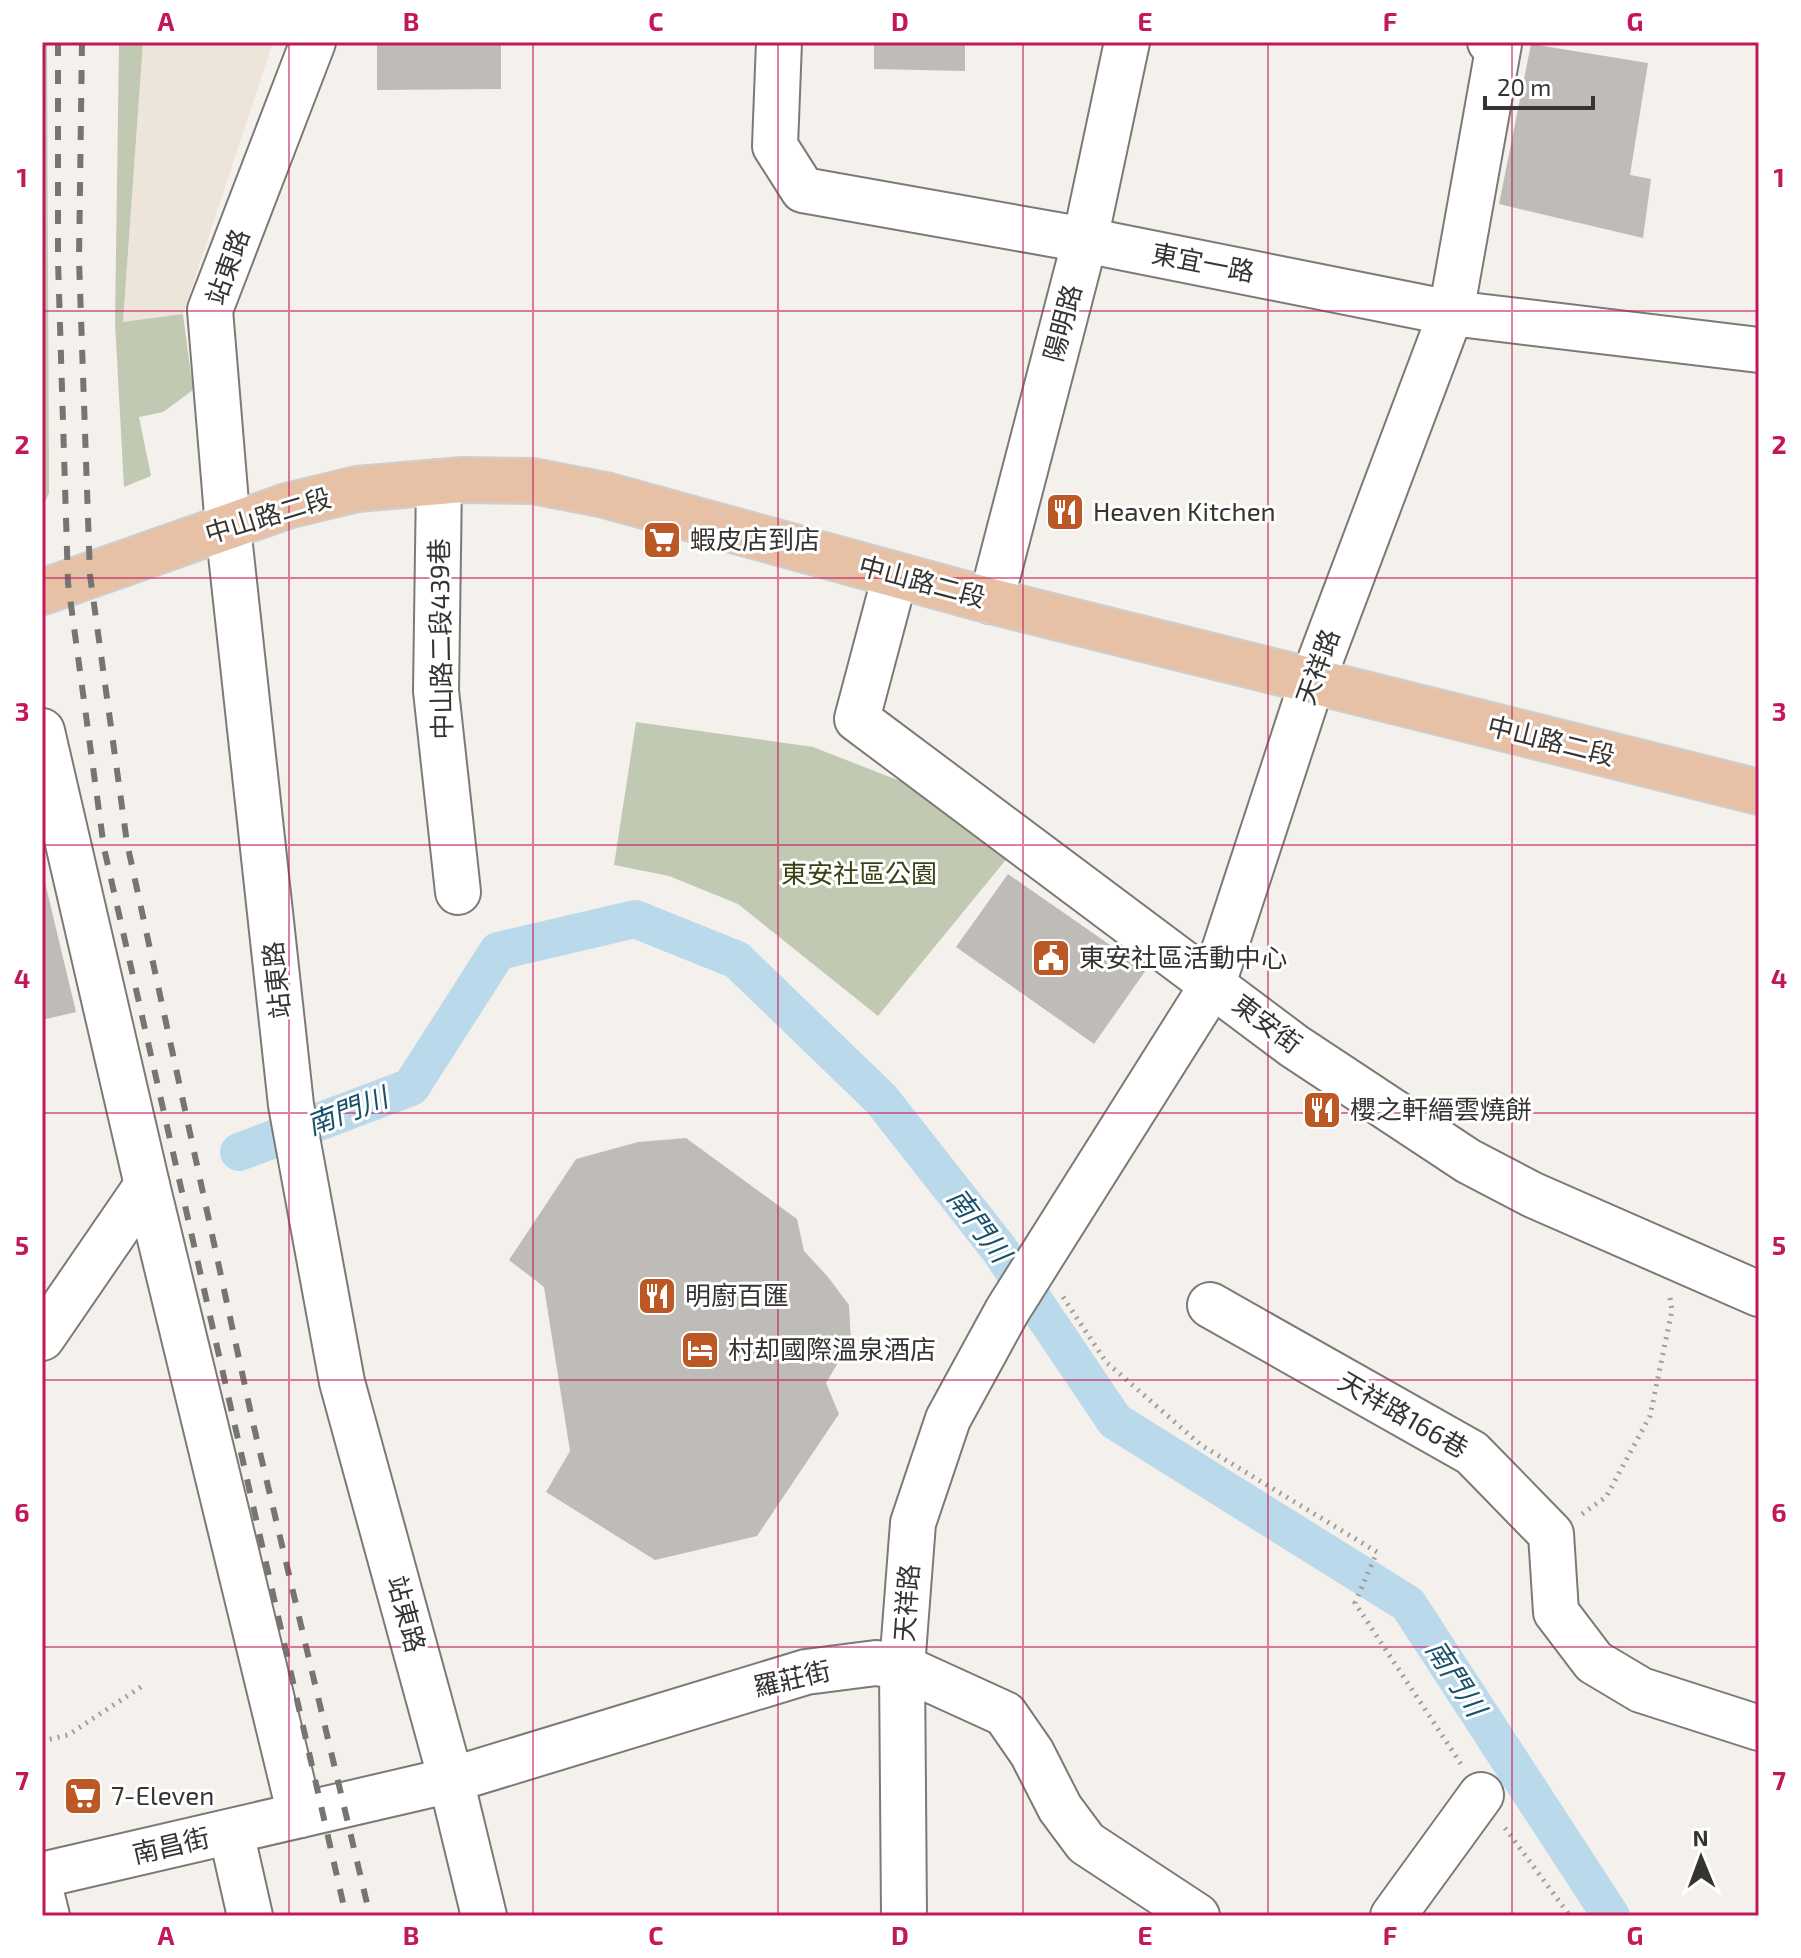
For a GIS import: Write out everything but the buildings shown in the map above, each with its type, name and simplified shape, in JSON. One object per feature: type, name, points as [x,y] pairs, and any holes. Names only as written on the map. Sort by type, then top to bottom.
[{"type":"main road","name":"中山路二段","points":[[42,592],[287,506],[357,489],[439,482],[533,481],[605,495],[991,601],[1759,792]]},
{"type":"street","name":"站東路","points":[[313,42],[210,310],[228,527],[291,1105],[342,1382],[451,1780],[484,1916]]},
{"type":"street","name":"東宜一路","points":[[779,42],[775,146],[803,190],[1085,240],[1451,313],[1759,350]]},
{"type":"street","name":"陽明路","points":[[991,601],[1085,240],[1127,42]]},
{"type":"street","name":"天祥路","points":[[904,1916],[902,1667],[913,1523],[948,1419],[1007,1311],[1213,984],[1312,682],[1451,313],[1499,44],[1490,42]]},
{"type":"street","name":"中山路二段439巷","points":[[439,482],[436,691],[458,892]]},
{"type":"street","name":"東安街","points":[[895,576],[857,719],[1294,1046],[1468,1161],[1533,1195],[1759,1294]]},
{"type":"street","points":[[42,731],[147,1185],[300,1815]]},
{"type":"street","points":[[42,1338],[147,1185]]},
{"type":"street","name":"天祥路166巷","points":[[1210,1305],[1472,1453],[1551,1534]]},
{"type":"street","points":[[1551,1534],[1556,1612],[1594,1662],[1641,1690],[1759,1728]]},
{"type":"street","name":"羅莊街","points":[[300,1815],[451,1780],[806,1672],[876,1663],[902,1667],[1005,1714],[1032,1753],[1060,1808],[1086,1843],[1197,1916]]},
{"type":"street","points":[[1393,1916],[1481,1795]]},
{"type":"street","name":"南昌街","points":[[42,1875],[300,1815]]},
{"type":"street","points":[[231,1832],[250,1916]]},
{"type":"street","points":[[42,1896],[47,1916]]},
{"type":"path","points":[[1551,1534],[1606,1497],[1650,1416],[1672,1310],[1660,1251]]},
{"type":"path","points":[[1039,1259],[1106,1362],[1201,1445],[1377,1552],[1355,1603]]},
{"type":"path","points":[[42,1741],[68,1735],[144,1685]]},
{"type":"shaded area","points":[[143,42],[273,42],[183,314],[123,323]]},
{"type":"green space","points":[[42,42],[47,42],[49,493],[42,510]]},
{"type":"green space","points":[[119,42],[143,42],[123,322],[183,314],[193,390],[163,412],[139,417],[151,476],[124,487],[115,323]]},
{"type":"green space","name":"東安社區公園","points":[[636,722],[813,747],[900,781],[1009,856],[878,1016],[738,904],[669,876],[614,865]]},
{"type":"waterway","name":"南門川","points":[[239,1152],[411,1087],[498,951],[635,919],[737,960],[881,1099],[999,1249],[1115,1421],[1408,1604],[1611,1916]]},
{"type":"railway","points":[[58,42],[58,260],[68,583],[104,848],[346,1916]]},
{"type":"railway","points":[[82,42],[79,260],[90,575],[127,843],[253,1423],[370,1916]]},
{"type":"place","name":"Heaven Kitchen","points":[[1065,512]]},
{"type":"place","name":"蝦皮店到店","points":[[662,540]]},
{"type":"place","name":"東安社區活動中心","points":[[1051,958]]},
{"type":"place","name":"櫻之軒縉雲燒餅","points":[[1322,1110]]},
{"type":"place","name":"明廚百匯","points":[[657,1296]]},
{"type":"place","name":"村却國際溫泉酒店","points":[[700,1350]]},
{"type":"place","name":"7-Eleven","points":[[83,1796]]}]
